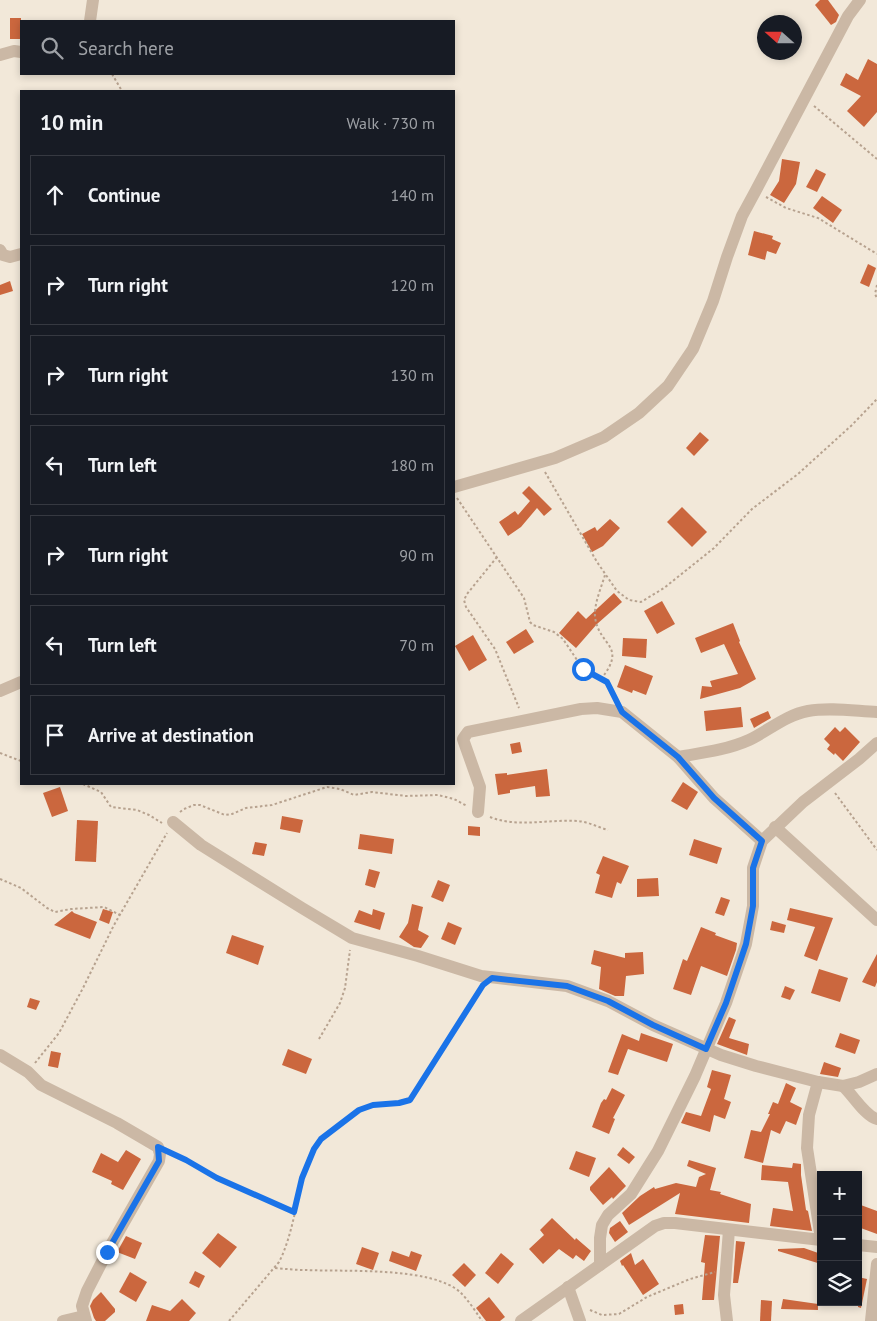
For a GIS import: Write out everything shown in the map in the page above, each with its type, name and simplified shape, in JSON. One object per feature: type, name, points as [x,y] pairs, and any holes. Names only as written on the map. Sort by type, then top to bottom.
[{"type":"street","points":[[90,20],[93,0]]},
{"type":"street","points":[[455,487],[554,458],[604,437],[639,413],[668,386],[693,349],[742,216],[848,16],[860,0]]},
{"type":"street","points":[[0,55],[14,51],[20,52]]},
{"type":"street","points":[[0,250],[3,255],[10,257],[20,254]]},
{"type":"street","points":[[0,691],[20,682]]},
{"type":"street","points":[[478,812],[480,787],[464,742],[465,735],[473,730],[581,708],[597,708],[622,712],[678,757],[714,798],[762,841]]},
{"type":"street","points":[[678,757],[713,751],[747,740],[806,712],[823,710],[877,712]]},
{"type":"street","points":[[600,1266],[602,1225],[608,1215],[631,1194],[658,1151],[726,1003],[746,944],[753,906],[753,868],[762,841],[803,802],[877,743]]},
{"type":"street","points":[[172,825],[201,845],[352,938],[418,956],[470,974],[567,986],[608,1001],[653,1025],[706,1049],[756,1066],[818,1082],[843,1086],[859,1082],[877,1074]]},
{"type":"street","points":[[776,827],[877,920]]},
{"type":"street","points":[[0,1055],[28,1072],[41,1085],[117,1123],[158,1147],[159,1161],[87,1291],[82,1306],[85,1318],[62,1321]]},
{"type":"street","points":[[817,1216],[807,1148],[809,1115],[818,1082]]},
{"type":"street","points":[[843,1086],[853,1095],[866,1113],[877,1119]]},
{"type":"street","points":[[521,1321],[655,1226],[664,1223],[817,1240]]},
{"type":"street","points":[[727,1321],[724,1294],[730,1230]]},
{"type":"street","points":[[862,1245],[877,1247]]},
{"type":"street","points":[[871,1321],[877,1264]]},
{"type":"street","points":[[568,1288],[580,1321]]},
{"type":"path","points":[[113,75],[121,90]]},
{"type":"path","points":[[805,99],[877,159]]},
{"type":"path","points":[[754,192],[786,208],[818,218],[877,254]]},
{"type":"path","points":[[877,285],[875,294],[877,298]]},
{"type":"path","points":[[538,462],[617,591],[629,600],[641,602],[664,588],[714,548],[752,510],[798,474],[852,425],[877,399]]},
{"type":"path","points":[[455,495],[524,598],[530,622],[554,632],[564,639],[583,669],[607,682],[622,712]]},
{"type":"path","points":[[497,557],[466,594],[464,600],[466,607],[495,649],[524,720]]},
{"type":"path","points":[[601,679],[613,662],[612,653],[597,625],[595,615],[605,574]]},
{"type":"path","points":[[0,753],[20,761]]},
{"type":"path","points":[[828,782],[877,850]]},
{"type":"path","points":[[85,785],[101,792],[111,807],[137,810],[172,825]]},
{"type":"path","points":[[338,785],[340,789]]},
{"type":"path","points":[[28,1072],[58,1033],[120,915],[172,825],[184,809],[200,805],[225,815],[232,814],[246,808],[272,805],[327,787],[340,789],[354,795],[372,792],[406,796],[438,795],[454,799],[497,820],[530,822],[580,821],[608,830]]},
{"type":"path","points":[[0,879],[21,888],[55,912],[104,907],[120,915]]},
{"type":"path","points":[[319,1039],[334,1015],[345,988],[352,938]]},
{"type":"path","points":[[228,1321],[275,1268],[283,1254],[302,1178],[314,1149],[321,1139],[359,1110],[373,1105],[410,1100],[483,985],[492,978]]},
{"type":"path","points":[[158,1147],[186,1160],[217,1178],[294,1212]]},
{"type":"path","points":[[275,1268],[373,1272],[424,1277],[439,1281],[461,1292],[482,1321]]},
{"type":"path","points":[[574,1303],[602,1315],[619,1314],[647,1297],[690,1279],[725,1269]]},
{"type":"building","points":[[820,0],[828,0],[839,15],[836,22],[831,25],[815,5]]},
{"type":"building","points":[[10,18],[21,18],[20,39],[10,39]]},
{"type":"building","points":[[868,59],[877,64],[877,112],[864,127],[847,111],[861,96],[840,85],[846,73],[858,80]]},
{"type":"building","points":[[782,159],[800,162],[796,184],[784,203],[770,195],[779,181]]},
{"type":"building","points":[[816,169],[826,174],[817,192],[806,187]]},
{"type":"building","points":[[822,196],[842,210],[833,223],[813,208]]},
{"type":"building","points":[[754,231],[773,236],[772,239],[781,243],[776,254],[767,251],[765,260],[748,255]]},
{"type":"building","points":[[868,264],[876,268],[869,287],[860,283]]},
{"type":"building","points":[[10,281],[13,291],[0,295],[0,285]]},
{"type":"building","points":[[700,432],[709,440],[694,456],[686,448]]},
{"type":"building","points":[[529,486],[552,509],[544,516],[537,508],[521,527],[508,536],[499,522],[515,511],[518,515],[530,501],[522,493]]},
{"type":"building","points":[[682,507],[707,532],[692,547],[667,522]]},
{"type":"building","points":[[610,519],[620,528],[603,546],[592,552],[582,534],[595,527],[597,531]]},
{"type":"building","points":[[614,593],[622,602],[597,624],[576,648],[559,633],[578,611],[586,619]]},
{"type":"building","points":[[662,601],[675,624],[657,634],[644,611]]},
{"type":"building","points":[[733,623],[739,642],[756,679],[740,688],[700,699],[702,686],[712,687],[710,681],[738,674],[724,644],[701,653],[695,638]]},
{"type":"building","points":[[526,629],[534,642],[514,654],[506,642]]},
{"type":"building","points":[[473,635],[487,660],[469,671],[455,646]]},
{"type":"building","points":[[623,638],[647,639],[646,658],[622,656]]},
{"type":"building","points":[[625,665],[653,676],[646,695],[633,690],[632,693],[617,687]]},
{"type":"building","points":[[741,707],[743,727],[706,731],[704,711]]},
{"type":"building","points":[[768,711],[771,718],[754,728],[750,719]]},
{"type":"building","points":[[835,727],[840,732],[845,727],[860,742],[843,761],[835,753],[834,755],[827,749],[830,745],[824,739]]},
{"type":"building","points":[[520,742],[522,752],[512,754],[510,744]]},
{"type":"building","points":[[547,769],[550,796],[536,797],[535,786],[510,790],[510,793],[498,795],[495,774],[507,773],[507,775]]},
{"type":"building","points":[[683,782],[698,792],[687,810],[671,801]]},
{"type":"building","points":[[60,787],[68,811],[52,817],[43,793]]},
{"type":"building","points":[[282,816],[303,820],[300,833],[280,829]]},
{"type":"building","points":[[77,820],[98,821],[96,862],[75,861]]},
{"type":"building","points":[[468,826],[480,827],[480,836],[468,835]]},
{"type":"building","points":[[360,834],[394,839],[392,854],[358,849]]},
{"type":"building","points":[[694,839],[722,848],[717,864],[689,855]]},
{"type":"building","points":[[255,842],[267,844],[264,856],[252,854]]},
{"type":"building","points":[[603,856],[629,866],[621,884],[617,882],[612,898],[595,893],[600,875],[596,873]]},
{"type":"building","points":[[369,869],[380,872],[375,888],[365,885]]},
{"type":"building","points":[[658,878],[659,896],[637,897],[637,879]]},
{"type":"building","points":[[438,880],[450,885],[443,902],[431,897]]},
{"type":"building","points":[[721,897],[730,900],[724,916],[715,913]]},
{"type":"building","points":[[412,904],[423,907],[418,930],[429,936],[421,948],[414,947],[399,937],[408,923]]},
{"type":"building","points":[[790,908],[833,918],[817,961],[804,956],[815,927],[787,920]]},
{"type":"building","points":[[103,909],[113,912],[109,924],[99,920]]},
{"type":"building","points":[[373,909],[385,913],[380,930],[354,922],[359,910],[372,915]]},
{"type":"building","points":[[72,911],[97,922],[90,939],[54,925]]},
{"type":"building","points":[[772,921],[786,925],[784,933],[770,930]]},
{"type":"building","points":[[448,922],[462,928],[455,945],[441,939]]},
{"type":"building","points":[[701,927],[716,933],[715,935],[737,943],[736,950],[727,976],[701,966],[691,995],[673,989],[683,959],[687,961]]},
{"type":"building","points":[[232,935],[264,946],[258,965],[226,953]]},
{"type":"building","points":[[594,950],[625,958],[625,953],[643,952],[644,974],[626,976],[624,996],[615,996],[599,989],[601,967],[591,964]]},
{"type":"building","points":[[877,954],[877,982],[875,987],[862,982]]},
{"type":"building","points":[[819,969],[848,978],[840,1002],[811,993]]},
{"type":"building","points":[[785,986],[795,990],[790,1000],[781,997]]},
{"type":"building","points":[[30,998],[40,1001],[36,1010],[27,1007]]},
{"type":"building","points":[[729,1017],[736,1020],[729,1038],[749,1044],[747,1055],[717,1044]]},
{"type":"building","points":[[641,1033],[673,1044],[667,1062],[628,1049],[618,1075],[608,1072],[622,1034],[639,1041]]},
{"type":"building","points":[[840,1033],[860,1040],[855,1054],[835,1047]]},
{"type":"building","points":[[288,1049],[312,1059],[306,1074],[282,1065]]},
{"type":"building","points":[[51,1051],[61,1053],[58,1068],[48,1066]]},
{"type":"building","points":[[824,1062],[841,1068],[838,1077],[820,1074]]},
{"type":"building","points":[[712,1070],[731,1075],[724,1099],[731,1102],[725,1119],[714,1115],[710,1132],[681,1123],[686,1112],[701,1116],[711,1089],[707,1087]]},
{"type":"building","points":[[786,1083],[796,1088],[790,1102],[802,1108],[796,1125],[786,1121],[780,1134],[771,1130],[763,1163],[744,1158],[751,1130],[761,1132],[770,1114],[768,1114],[773,1102],[778,1104]]},
{"type":"building","points":[[612,1088],[625,1095],[613,1118],[615,1119],[609,1134],[592,1127],[601,1103],[604,1099],[606,1100]]},
{"type":"building","points":[[623,1147],[635,1157],[629,1164],[617,1155]]},
{"type":"building","points":[[126,1150],[141,1159],[123,1190],[111,1184],[112,1181],[92,1172],[101,1153],[118,1162]]},
{"type":"building","points":[[576,1151],[596,1158],[589,1177],[569,1169]]},
{"type":"building","points":[[689,1160],[716,1168],[710,1190],[721,1192],[720,1194],[751,1204],[749,1223],[675,1214],[680,1193],[629,1225],[622,1213],[640,1196],[654,1187],[655,1189],[676,1183],[696,1187],[699,1177],[706,1174],[687,1166]]},
{"type":"building","points":[[793,1163],[801,1164],[806,1210],[808,1211],[812,1231],[770,1226],[773,1208],[793,1211],[788,1182],[761,1180],[762,1165],[792,1168]]},
{"type":"building","points":[[609,1167],[626,1186],[613,1199],[612,1197],[603,1205],[590,1190],[590,1187]]},
{"type":"building","points":[[862,1205],[877,1211],[877,1234],[862,1228]]},
{"type":"building","points":[[552,1218],[575,1240],[576,1238],[591,1251],[584,1261],[576,1255],[573,1259],[559,1249],[543,1264],[529,1249],[544,1235],[540,1230]]},
{"type":"building","points":[[620,1221],[628,1232],[615,1242],[609,1233],[610,1228]]},
{"type":"building","points":[[218,1233],[237,1247],[220,1268],[202,1253]]},
{"type":"building","points":[[705,1235],[720,1236],[714,1300],[702,1300],[705,1263],[701,1262]]},
{"type":"building","points":[[126,1236],[142,1243],[135,1259],[117,1252]]},
{"type":"building","points":[[736,1241],[745,1242],[738,1283],[733,1283]]},
{"type":"building","points":[[362,1247],[379,1253],[373,1270],[356,1264]]},
{"type":"building","points":[[804,1248],[817,1253],[817,1263],[778,1251],[778,1249]]},
{"type":"building","points":[[392,1251],[409,1257],[411,1251],[422,1255],[416,1271],[389,1261]]},
{"type":"building","points":[[501,1253],[514,1264],[498,1284],[485,1273]]},
{"type":"building","points":[[631,1253],[635,1265],[643,1259],[659,1284],[643,1295],[620,1261]]},
{"type":"building","points":[[464,1263],[476,1275],[465,1287],[452,1275]]},
{"type":"building","points":[[195,1271],[205,1276],[199,1288],[189,1283]]},
{"type":"building","points":[[130,1272],[147,1282],[136,1302],[119,1292]]},
{"type":"building","points":[[862,1278],[867,1279],[862,1303]]},
{"type":"building","points":[[101,1292],[115,1309],[115,1312],[105,1321],[96,1321],[90,1306]]},
{"type":"building","points":[[489,1297],[505,1317],[500,1321],[486,1321],[476,1308]]},
{"type":"building","points":[[182,1299],[196,1313],[189,1321],[146,1321],[152,1305],[170,1311]]},
{"type":"building","points":[[783,1299],[817,1304],[818,1306],[818,1310],[781,1309]]},
{"type":"building","points":[[761,1300],[772,1301],[771,1321],[760,1321]]},
{"type":"building","points":[[683,1304],[684,1314],[675,1315],[674,1305]]},
{"type":"route","points":[[107,1252],[159,1161],[158,1147],[186,1160],[217,1178],[251,1194],[280,1204],[294,1212],[302,1178],[314,1149],[321,1139],[359,1110],[382,1103],[399,1103],[410,1100],[483,985],[492,978],[567,986],[608,1001],[653,1025],[706,1049],[715,1032],[746,944],[753,906],[753,868],[762,841],[714,798],[678,757],[622,712],[607,682],[583,669]]}]
